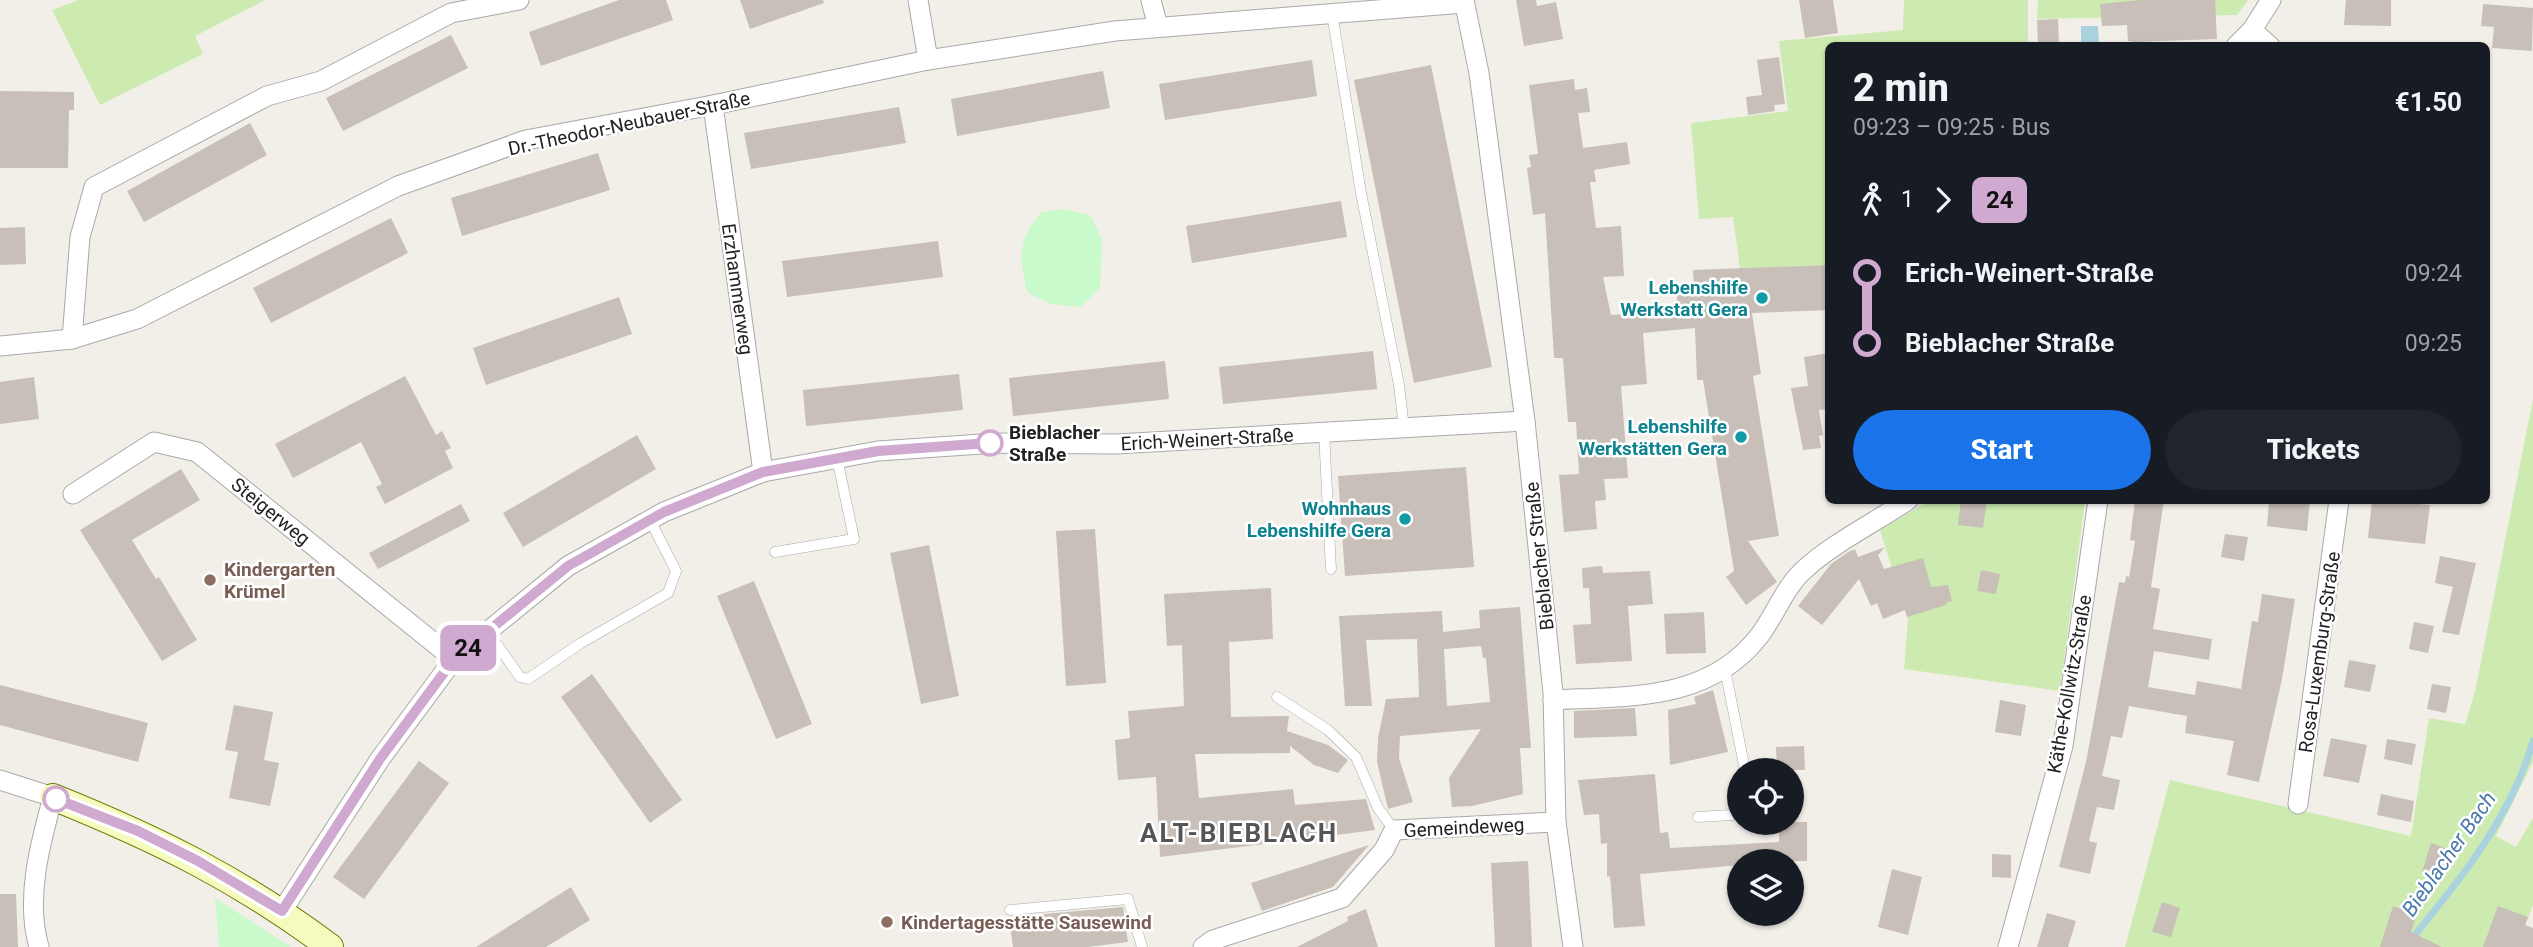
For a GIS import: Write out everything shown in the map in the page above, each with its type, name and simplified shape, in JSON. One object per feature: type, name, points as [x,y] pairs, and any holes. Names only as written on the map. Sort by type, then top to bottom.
[{"type":"street","points":[[72,339],[80,237],[94,187],[267,96],[321,81],[452,13],[519,0]]},
{"type":"street","points":[[918,0],[929,60]]},
{"type":"street","points":[[1151,0],[1158,27]]},
{"type":"street","points":[[2240,42],[2252,30],[2271,0]]},
{"type":"street","name":"Dr.-Theodor-Neubauer-Straße","points":[[0,346],[72,339],[137,318],[418,179],[526,140],[713,106],[929,60],[1158,27],[1464,1]]},
{"type":"street","name":"Bieblacher Straße","points":[[1464,1],[1479,73],[1525,421],[1553,700],[1556,822],[1573,947]]},
{"type":"street","points":[[2252,30],[2266,42]]},
{"type":"street","name":"Erzhammerweg","points":[[713,106],[763,472]]},
{"type":"street","name":"Erich-Weinert-Straße","points":[[282,911],[380,759],[454,659],[568,566],[650,520],[763,472],[878,451],[997,443],[1116,444],[1525,421]]},
{"type":"street","name":"Steigerweg","points":[[73,494],[155,442],[197,452],[454,659]]},
{"type":"street","points":[[1553,700],[1641,695],[1686,688],[1725,669],[1759,637],[1804,569],[1902,504]]},
{"type":"street","name":"Käthe-Kollwitz-Straße","points":[[2008,947],[2063,746],[2097,504]]},
{"type":"street","name":"Rosa-Luxemburg-Straße","points":[[2298,804],[2338,504]]},
{"type":"street","points":[[0,780],[53,797],[150,837],[198,861],[282,911],[330,947]]},
{"type":"street","points":[[39,947],[34,897],[41,842],[53,797]]},
{"type":"street","name":"Gemeindeweg","points":[[1203,947],[1213,940],[1342,898],[1384,850],[1394,830],[1556,822]]},
{"type":"lane","points":[[1332,12],[1359,181],[1399,385],[1404,428]]},
{"type":"lane","points":[[1324,432],[1331,569]]},
{"type":"lane","points":[[775,552],[854,539],[837,458]]},
{"type":"lane","points":[[488,632],[520,677],[527,679],[668,593],[676,571],[650,520]]},
{"type":"lane","points":[[1725,669],[1743,758]]},
{"type":"lane","points":[[1277,697],[1328,730],[1356,757],[1378,808],[1394,830]]},
{"type":"lane","points":[[1698,817],[1727,815]]},
{"type":"lane","points":[[1010,910],[1128,899],[1142,947]]},
{"type":"green space","points":[[79,0],[265,0],[195,36],[203,54],[100,105],[52,10]]},
{"type":"green space","points":[[1904,0],[2028,0],[2028,42],[1825,42],[1825,265],[1740,269],[1733,217],[1699,219],[1691,123],[1788,111],[1779,41],[1903,30]]},
{"type":"green space","points":[[2038,0],[2248,0],[2237,15],[2037,19]]},
{"type":"green space","points":[[1065,209],[1091,216],[1102,240],[1100,288],[1081,307],[1050,304],[1027,292],[1022,269],[1024,241],[1033,222],[1041,212]]},
{"type":"green space","points":[[2533,399],[2533,762],[2496,836],[2516,847],[2533,818],[2533,905],[2517,947],[2125,947],[2170,780],[2411,836],[2429,718],[2465,724],[2475,692]]},
{"type":"green space","points":[[1924,504],[2085,504],[2060,691],[1904,669],[1908,620],[1880,530]]},
{"type":"green space","points":[[215,898],[291,947],[219,947]]},
{"type":"water","points":[[2081,26],[2098,26],[2099,42],[2081,42]]},
{"type":"building","points":[[619,0],[666,0],[673,20],[541,66],[529,32]]},
{"type":"building","points":[[740,0],[823,0],[824,3],[750,29]]},
{"type":"building","points":[[1516,0],[1536,0],[1537,6],[1556,2],[1563,39],[1524,46]]},
{"type":"building","points":[[1799,0],[1833,0],[1838,33],[1805,38]]},
{"type":"building","points":[[2141,0],[2215,0],[2217,39],[2135,42],[2128,41],[2127,25],[2102,26],[2100,4]]},
{"type":"building","points":[[2346,0],[2391,0],[2391,26],[2344,25]]},
{"type":"building","points":[[2483,4],[2533,8],[2532,51],[2492,48],[2494,27],[2481,26]]},
{"type":"building","points":[[2058,19],[2059,42],[2038,42],[2037,20]]},
{"type":"building","points":[[451,35],[468,68],[343,131],[326,98]]},
{"type":"building","points":[[1779,57],[1785,104],[1774,105],[1775,111],[1748,115],[1746,97],[1762,95],[1757,60]]},
{"type":"building","points":[[1312,60],[1317,96],[1165,120],[1159,84]]},
{"type":"building","points":[[1431,65],[1492,367],[1414,383],[1354,80]]},
{"type":"building","points":[[1103,71],[1110,108],[957,136],[951,99]]},
{"type":"building","points":[[1574,79],[1575,90],[1587,88],[1590,112],[1578,113],[1583,148],[1627,142],[1630,164],[1594,170],[1596,182],[1590,182],[1596,228],[1621,226],[1624,276],[1603,277],[1611,315],[1679,311],[1675,285],[1694,285],[1693,270],[1825,265],[1825,310],[1752,313],[1761,374],[1753,376],[1779,536],[1748,541],[1777,582],[1746,605],[1726,577],[1734,571],[1703,380],[1697,380],[1695,328],[1643,333],[1647,384],[1621,386],[1628,478],[1604,479],[1606,500],[1595,501],[1597,529],[1564,532],[1559,475],[1579,474],[1576,422],[1568,422],[1563,358],[1554,358],[1545,213],[1533,215],[1527,168],[1531,167],[1529,155],[1538,154],[1529,85]]},
{"type":"building","points":[[0,91],[74,92],[74,110],[69,110],[68,168],[0,168]]},
{"type":"building","points":[[899,107],[906,143],[751,169],[744,133]]},
{"type":"building","points":[[250,123],[267,155],[144,222],[127,191]]},
{"type":"building","points":[[598,153],[610,190],[462,236],[451,198]]},
{"type":"building","points":[[1341,201],[1347,237],[1192,263],[1186,226]]},
{"type":"building","points":[[391,218],[408,253],[271,323],[253,288]]},
{"type":"building","points":[[25,227],[26,264],[0,265],[0,228]]},
{"type":"building","points":[[938,241],[943,277],[787,297],[782,261]]},
{"type":"building","points":[[619,297],[632,334],[486,385],[473,348]]},
{"type":"building","points":[[1373,351],[1377,389],[1223,404],[1219,367]]},
{"type":"building","points":[[1825,354],[1825,409],[1819,410],[1823,435],[1819,436],[1821,448],[1803,450],[1791,388],[1808,386],[1804,357]]},
{"type":"building","points":[[1165,361],[1169,399],[1013,416],[1009,378]]},
{"type":"building","points":[[959,374],[963,410],[806,426],[803,390]]},
{"type":"building","points":[[405,376],[436,435],[442,431],[451,448],[445,451],[453,468],[385,504],[376,487],[382,484],[361,442],[293,478],[275,444]]},
{"type":"building","points":[[34,377],[39,419],[0,424],[0,382]]},
{"type":"building","points":[[637,435],[656,469],[523,547],[503,513]]},
{"type":"building","name":"Wohnhaus Lebenshilfe Gera","points":[[1466,467],[1474,567],[1345,576],[1338,476]]},
{"type":"building","points":[[181,469],[200,500],[132,540],[156,579],[159,577],[197,640],[162,661],[80,530]]},
{"type":"building","points":[[461,504],[470,521],[378,569],[369,553]]},
{"type":"building","points":[[1961,504],[1986,504],[1983,528],[1958,525]]},
{"type":"building","points":[[2134,504],[2163,504],[2151,587],[2160,589],[2153,629],[2212,639],[2209,660],[2154,651],[2148,687],[2195,695],[2197,681],[2241,689],[2252,621],[2258,622],[2262,594],[2295,599],[2282,679],[2259,782],[2227,775],[2234,741],[2185,733],[2187,716],[2129,706],[2122,738],[2111,736],[2102,776],[2120,780],[2114,810],[2097,807],[2089,841],[2097,843],[2090,874],[2059,867],[2086,762],[2119,582],[2125,583],[2126,576],[2129,577],[2135,541],[2130,540]]},
{"type":"building","points":[[2269,504],[2310,504],[2307,531],[2267,526]]},
{"type":"building","points":[[2372,504],[2430,505],[2425,544],[2368,538]]},
{"type":"building","points":[[1095,529],[1106,683],[1066,686],[1056,531]]},
{"type":"building","points":[[2225,534],[2248,537],[2244,561],[2221,557]]},
{"type":"building","points":[[929,545],[959,696],[921,704],[890,553]]},
{"type":"building","points":[[1885,547],[1878,555],[1884,569],[1923,558],[1931,587],[1948,585],[1952,601],[1907,617],[1905,610],[1883,619],[1877,603],[1871,606],[1859,579],[1822,625],[1798,606],[1831,564],[1848,552],[1855,549],[1858,557]]},
{"type":"building","points":[[2440,556],[2476,563],[2459,635],[2442,632],[2453,587],[2435,583]]},
{"type":"building","points":[[1602,566],[1603,573],[1650,571],[1653,604],[1628,606],[1632,661],[1576,664],[1573,625],[1591,624],[1589,588],[1583,588],[1582,568]]},
{"type":"building","points":[[1981,570],[2000,574],[1996,594],[1977,591]]},
{"type":"building","points":[[754,581],[812,724],[776,739],[717,596]]},
{"type":"building","points":[[1271,588],[1273,639],[1229,642],[1231,717],[1289,716],[1287,731],[1328,745],[1348,760],[1338,773],[1314,765],[1290,746],[1290,753],[1195,754],[1199,798],[1293,789],[1295,805],[1366,799],[1375,830],[1160,857],[1156,777],[1118,780],[1115,740],[1130,738],[1128,711],[1184,706],[1182,645],[1167,646],[1164,594]]},
{"type":"building","points":[[1520,607],[1531,748],[1520,748],[1523,794],[1472,806],[1452,807],[1449,778],[1481,729],[1400,736],[1399,758],[1413,802],[1388,809],[1377,762],[1378,738],[1386,699],[1419,697],[1417,639],[1366,640],[1372,706],[1345,706],[1339,616],[1442,611],[1443,632],[1480,628],[1479,610]],"holes":[[[1481,646],[1483,658],[1486,658],[1490,702],[1447,706],[1444,649]]]},
{"type":"building","points":[[1704,612],[1706,653],[1666,654],[1664,614]]},
{"type":"building","points":[[2414,622],[2434,626],[2428,653],[2409,649]]},
{"type":"building","points":[[2349,660],[2376,665],[2370,692],[2344,687]]},
{"type":"building","points":[[592,674],[682,800],[650,823],[561,697]]},
{"type":"building","points":[[2432,684],[2451,687],[2446,713],[2427,709]]},
{"type":"building","points":[[0,685],[148,723],[138,762],[0,725]]},
{"type":"building","points":[[1713,690],[1728,752],[1670,765],[1668,710],[1696,704],[1694,697]]},
{"type":"building","points":[[2000,700],[2026,705],[2021,736],[1995,732]]},
{"type":"building","points":[[234,705],[273,712],[264,760],[279,763],[270,806],[229,798],[238,752],[225,750]]},
{"type":"building","points":[[1635,708],[1637,736],[1574,738],[1574,711]]},
{"type":"building","points":[[2331,738],[2367,745],[2359,783],[2323,776]]},
{"type":"building","points":[[2387,739],[2416,744],[2412,765],[2384,759]]},
{"type":"building","points":[[1804,746],[1805,770],[1804,758],[1776,758],[1776,747]]},
{"type":"building","points":[[419,761],[449,783],[364,899],[333,877]]},
{"type":"building","points":[[1655,774],[1660,833],[1668,832],[1670,848],[1779,842],[1779,835],[1804,835],[1804,822],[1807,822],[1807,861],[1804,861],[1804,849],[1727,849],[1727,866],[1640,874],[1645,926],[1614,928],[1610,876],[1607,877],[1607,843],[1601,844],[1599,814],[1584,815],[1578,780]]},
{"type":"building","points":[[2381,794],[2414,801],[2411,822],[2377,815]]},
{"type":"building","points":[[2431,843],[2448,849],[2440,877],[2422,872]]},
{"type":"building","points":[[1369,845],[1333,887],[1262,911],[1251,883]]},
{"type":"building","points":[[1992,854],[2011,855],[2011,878],[1992,877]]},
{"type":"building","points":[[1528,861],[1532,947],[1495,947],[1491,863]]},
{"type":"building","points":[[1892,869],[1922,877],[1908,935],[1878,927]]},
{"type":"building","points":[[571,887],[590,920],[546,947],[476,947]]},
{"type":"building","points":[[0,894],[16,894],[18,947],[0,947]]},
{"type":"building","points":[[2162,902],[2180,908],[2171,937],[2152,932]]},
{"type":"building","points":[[2393,906],[2417,914],[2411,932],[2442,947],[2380,947]]},
{"type":"building","points":[[2498,906],[2528,917],[2525,925],[2533,928],[2533,947],[2483,947]]},
{"type":"building","points":[[1123,907],[1128,942],[1087,947],[1013,947],[1009,917]]},
{"type":"building","points":[[1366,909],[1378,947],[1297,947],[1348,921],[1347,917]]},
{"type":"building","points":[[2047,913],[2076,921],[2068,947],[2037,947]]},
{"type":"waterway","name":"Bieblacher Bach","points":[[2405,947],[2480,850],[2511,797],[2533,741]]},
{"type":"bus line","name":"24","points":[[56,799],[138,831],[198,861],[282,911],[380,759],[454,659],[568,566],[664,512],[763,472],[878,451],[990,443]]},
{"type":"place","name":"Lebenshilfe Werkstatt Gera","points":[[1762,298]]},
{"type":"place","name":"Lebenshilfe Werkstätten Gera","points":[[1741,437]]},
{"type":"place","name":"Bieblacher Straße","points":[[990,443]]},
{"type":"place","name":"Wohnhaus Lebenshilfe Gera","points":[[1405,519]]},
{"type":"place","name":"Kindergarten Krümel","points":[[210,580]]},
{"type":"place","name":"Kindertagesstätte Sausewind","points":[[887,922]]},
{"type":"district","name":"ALT-BIEBLACH","points":[[1239,833]]}]
